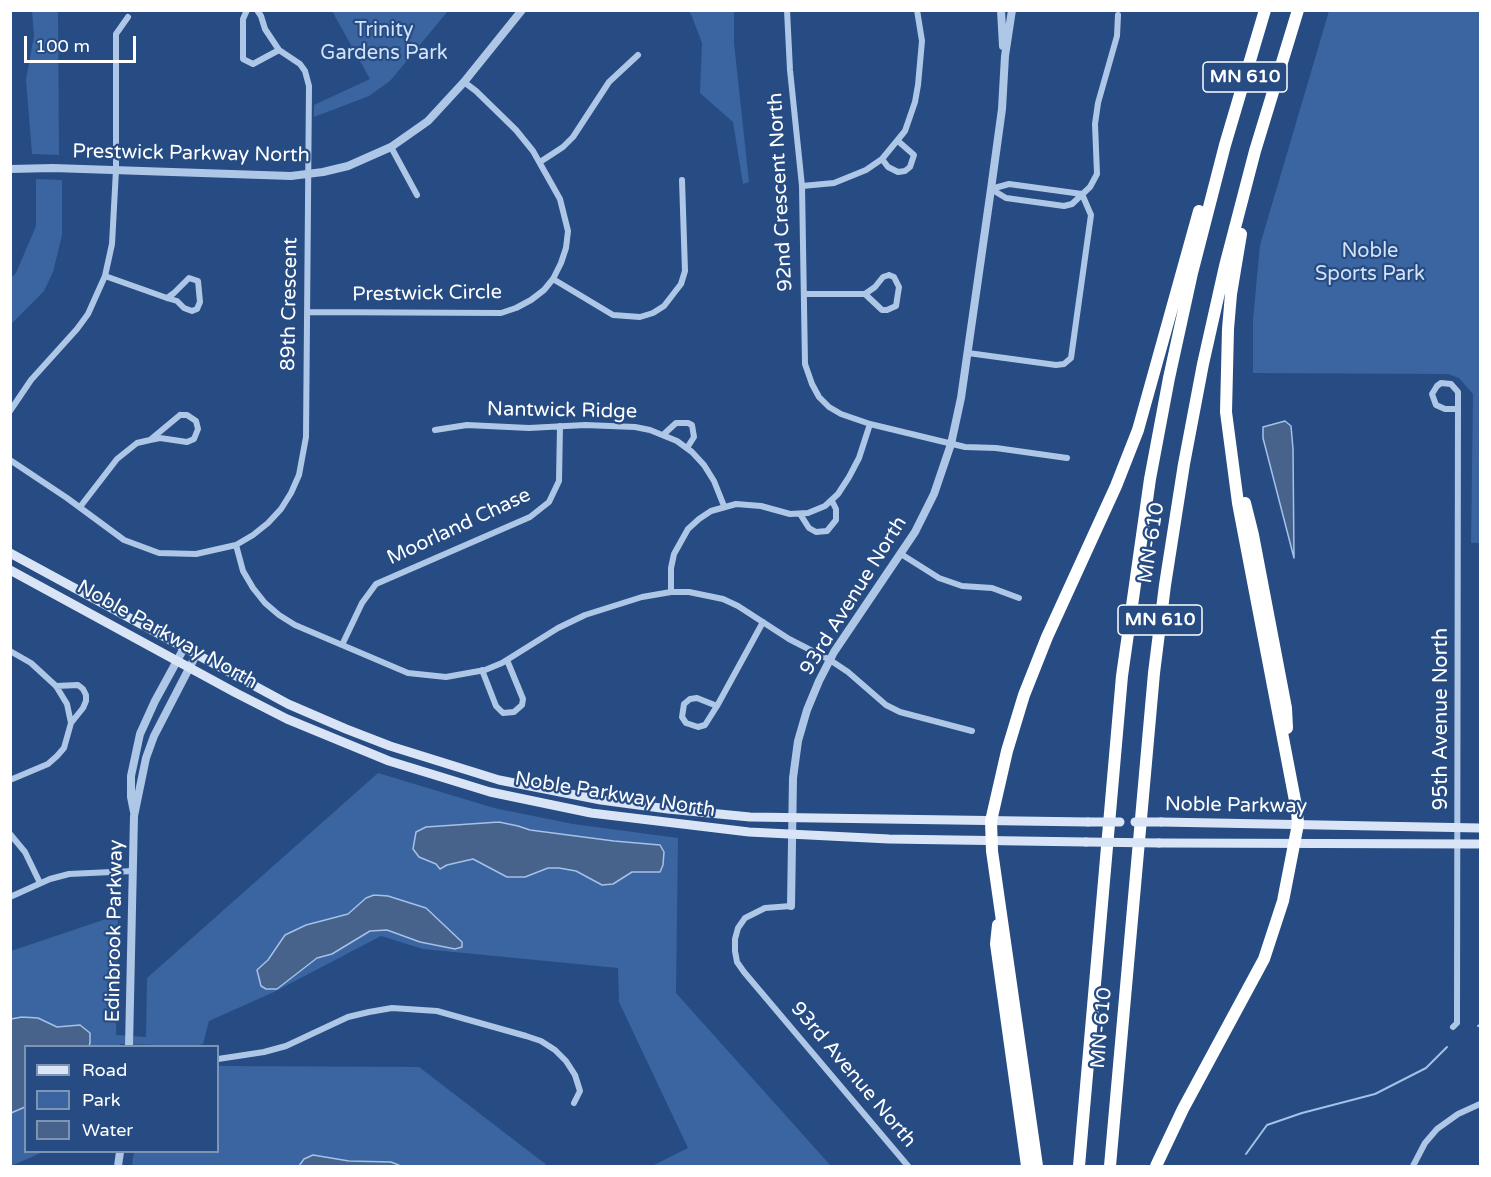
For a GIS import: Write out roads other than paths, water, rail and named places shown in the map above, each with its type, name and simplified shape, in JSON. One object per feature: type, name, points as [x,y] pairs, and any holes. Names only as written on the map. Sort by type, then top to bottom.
[{"type":"highway","name":"MN-610","points":[[1079,1167],[1122,676],[1140,543],[1175,347],[1192,273],[1225,145],[1265,10]]},
{"type":"highway","name":"MN-610","points":[[1110,1167],[1148,726],[1165,585],[1184,464],[1216,307],[1241,203],[1298,10]]},
{"type":"highway","points":[[1156,1167],[1183,1109],[1264,959],[1282,907],[1298,824],[1238,503],[1226,386],[1231,294],[1239,244],[1275,83]]},
{"type":"highway","points":[[1037,1167],[1000,909],[991,841],[991,821],[1007,751],[1024,695],[1047,637],[1116,486],[1138,430],[1189,246],[1203,201],[1225,145]]},
{"type":"highway","points":[[1000,909],[996,944],[1027,1167]]},
{"type":"main road","name":"Noble Parkway North","points":[[10,553],[270,695],[346,729],[465,770],[532,788],[601,800],[709,813],[791,819],[991,821]]},
{"type":"main road","name":"Noble Parkway North","points":[[10,570],[262,707],[321,735],[388,761],[456,783],[523,800],[591,813],[710,829],[889,839],[1086,842]]},
{"type":"main road","name":"Noble Parkway","points":[[991,821],[1480,828]]},
{"type":"main road","name":"Noble Parkway","points":[[1086,842],[1480,844]]},
{"type":"street","points":[[247,10],[243,19],[243,58],[253,64],[279,51]]},
{"type":"street","name":"89th Crescent","points":[[10,460],[124,540],[159,553],[196,555],[236,545],[253,536],[281,509],[291,493],[299,475],[306,437],[308,78],[300,64],[279,51],[265,29],[257,10]]},
{"type":"street","name":"Prestwick Parkway North","points":[[10,170],[38,168],[265,176],[308,174],[348,166],[391,147],[428,121],[464,82],[522,10]]},
{"type":"street","name":"92nd Crescent North","points":[[787,10],[790,70],[802,186],[806,371],[819,397],[829,407],[847,417],[870,424]]},
{"type":"street","points":[[802,186],[834,183],[850,178],[882,159],[898,141],[910,119],[918,85],[922,41],[917,10]]},
{"type":"street","name":"93rd Avenue North","points":[[1001,10],[1005,56]]},
{"type":"street","name":"93rd Avenue North","points":[[908,1167],[744,972],[737,962],[735,939],[738,928],[745,918],[765,908],[791,906],[793,778],[798,741],[807,710],[830,660],[851,625],[915,532],[934,494],[951,444],[968,353],[1002,109],[1005,56],[1012,10]]},
{"type":"street","points":[[991,189],[1006,198],[1064,206],[1072,204],[1090,187],[1097,174],[1095,124],[1102,83],[1117,36],[1118,15]]},
{"type":"street","points":[[10,411],[31,380],[77,330],[88,314],[105,276],[112,244],[116,170],[116,34],[128,17]]},
{"type":"street","points":[[540,162],[563,147],[573,137],[609,82],[638,55]]},
{"type":"street","name":"Prestwick Circle","points":[[307,312],[501,313],[531,300],[553,279],[566,248],[568,231],[560,199],[540,162],[516,130],[464,82]]},
{"type":"street","points":[[882,159],[888,167],[898,172],[910,167],[914,155],[898,141]]},
{"type":"street","points":[[391,147],[417,195]]},
{"type":"street","points":[[553,279],[613,315],[640,317],[664,306],[681,284],[685,271],[682,180]]},
{"type":"street","points":[[991,189],[1009,184],[1082,194]]},
{"type":"street","points":[[968,353],[1056,365],[1064,364],[1071,358],[1091,215],[1082,194]]},
{"type":"street","points":[[804,294],[865,294],[883,277],[889,275],[898,281],[897,302],[892,310],[882,310],[865,294]]},
{"type":"street","points":[[105,276],[167,298],[177,301],[184,308],[192,311],[197,309],[200,302],[198,281],[189,278],[167,298]]},
{"type":"street","name":"95th Avenue North","points":[[1453,1027],[1457,1023],[1458,392],[1455,387],[1446,383],[1437,386],[1432,394],[1436,405],[1445,410],[1457,409]]},
{"type":"street","points":[[80,507],[117,459],[137,443],[160,438],[191,441],[197,432],[196,422],[187,415],[177,417],[150,440]]},
{"type":"street","points":[[664,435],[676,423],[692,425],[694,437],[687,448]]},
{"type":"street","points":[[671,592],[671,568],[680,541],[699,519],[724,506],[749,504],[782,513],[800,514],[808,513],[832,501],[859,458],[870,424],[965,447],[996,448],[1067,458]]},
{"type":"street","name":"Nantwick Ridge","points":[[435,430],[466,425],[518,428],[585,425],[635,427],[664,435],[687,448],[704,465],[714,481],[724,506]]},
{"type":"street","name":"Moorland Chase","points":[[342,645],[362,603],[376,584],[530,517],[549,502],[559,481],[560,426]]},
{"type":"street","points":[[800,514],[809,528],[816,532],[827,531],[836,520],[836,509],[832,501]]},
{"type":"street","points":[[236,545],[243,571],[253,588],[279,615],[295,625],[390,667],[427,676],[446,677],[482,670],[507,660],[548,634],[585,615],[642,597],[671,592],[706,594],[723,598],[789,639],[830,660],[848,672],[886,705],[908,714],[972,731]]},
{"type":"street","points":[[901,554],[939,578],[962,586],[992,588],[1019,598]]},
{"type":"street","points":[[717,706],[697,698],[690,699],[684,704],[682,717],[692,727],[705,725],[717,706],[763,622]]},
{"type":"street","name":"Edinbrook Parkway","points":[[129,1045],[134,816],[131,776],[135,751],[146,718],[184,648]]},
{"type":"street","points":[[10,651],[32,663],[56,686],[67,704],[71,723]]},
{"type":"street","name":"Edinbrook Parkway","points":[[134,816],[149,748],[166,708],[196,655]]},
{"type":"street","points":[[482,670],[496,706],[503,713],[514,712],[522,705],[522,699],[507,660]]},
{"type":"street","points":[[10,780],[48,764],[64,748],[71,723],[83,708],[86,695],[78,685],[56,686]]},
{"type":"street","points":[[10,834],[25,852],[40,883]]},
{"type":"street","points":[[10,897],[40,883],[69,874],[133,871]]},
{"type":"street","points":[[219,1059],[286,1046],[348,1017],[369,1012],[392,1008],[437,1011],[526,1036],[541,1041],[555,1050],[566,1061],[578,1083],[580,1090],[574,1103]]},
{"type":"street","points":[[1413,1167],[1425,1143],[1437,1129],[1458,1114],[1480,1104]]},
{"type":"water","points":[[1285,421],[1291,426],[1293,449],[1294,558],[1263,438],[1263,427]]},
{"type":"water","points":[[499,822],[530,830],[660,845],[664,852],[663,865],[660,872],[632,872],[613,884],[602,885],[576,871],[559,868],[548,868],[525,877],[507,877],[473,859],[440,869],[436,864],[419,857],[413,849],[416,832],[426,827]]},
{"type":"water","points":[[374,895],[388,896],[426,908],[462,942],[462,947],[455,949],[420,942],[387,930],[370,931],[332,954],[317,958],[277,989],[266,989],[261,986],[257,970],[268,960],[285,935],[306,925],[348,914],[366,898]]},
{"type":"water","points":[[38,1018],[57,1027],[80,1025],[90,1033],[90,1043],[89,1045],[24,1045],[24,1107],[11,1113],[11,1019]]},
{"type":"water","points":[[313,1155],[349,1161],[391,1162],[401,1166],[299,1166],[304,1159]]},
{"type":"waterway","points":[[1246,1154],[1267,1125],[1302,1113],[1375,1094],[1426,1068],[1447,1047]]},
{"type":"park label","name":"Trinity Gardens Park","points":[[384,42]]},
{"type":"park label","name":"Noble Sports Park","points":[[1370,264]]}]
